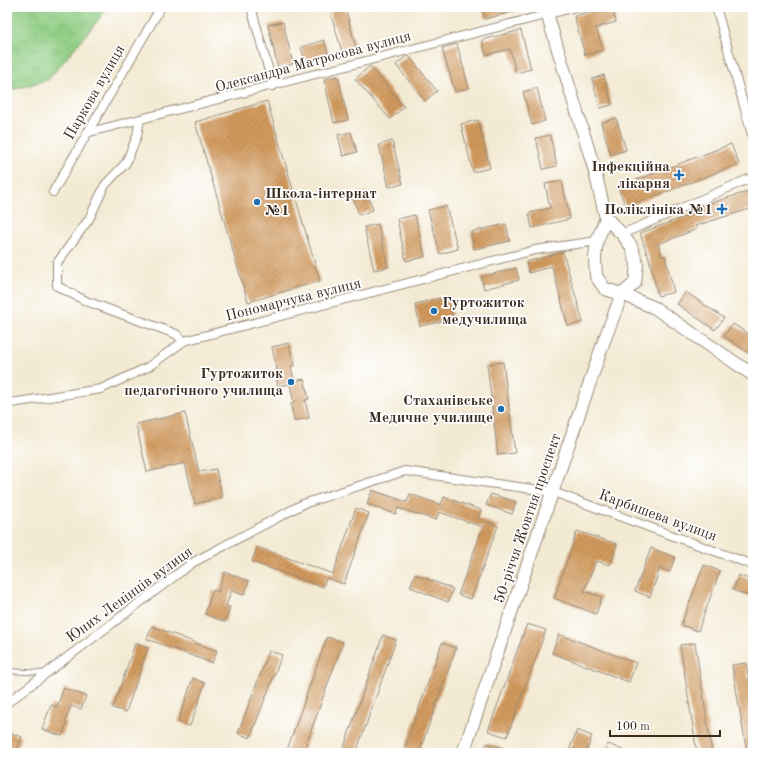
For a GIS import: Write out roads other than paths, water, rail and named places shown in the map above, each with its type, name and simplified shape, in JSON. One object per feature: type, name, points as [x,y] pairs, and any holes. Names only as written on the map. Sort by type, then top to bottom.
[{"type":"street","name":"Паркова вулиця","points":[[53,192],[86,133],[161,7]]},
{"type":"street","points":[[251,7],[273,86]]},
{"type":"street","name":"Олександра Матросова вулиця","points":[[86,133],[273,86],[546,11],[576,7]]},
{"type":"street","points":[[716,7],[753,138]]},
{"type":"street","points":[[546,11],[594,168],[606,218],[622,234],[631,246],[637,264],[635,282],[622,294]]},
{"type":"street","points":[[140,119],[137,136],[126,164],[105,185],[89,219],[57,263],[57,286],[86,301],[176,334],[184,341]]},
{"type":"street","points":[[622,234],[753,177]]},
{"type":"street","points":[[606,218],[597,241],[595,258],[596,276],[605,289],[622,294],[655,308],[753,375]]},
{"type":"street","name":"Пономарчука вулиця","points":[[7,405],[11,403],[101,389],[148,367],[184,341],[535,250],[597,241]]},
{"type":"street","name":"50-річчя Жовтня проспект","points":[[463,753],[604,341],[622,294]]},
{"type":"street","name":"Юних Ленінців вулиця","points":[[7,703],[192,563],[303,504],[405,471],[553,492]]},
{"type":"street","name":"Карбишева вулиця","points":[[553,492],[753,565]]},
{"type":"lane","points":[[7,671],[45,673]]},
{"type":"place","name":"Інфекційна лікарня","points":[[679,175]]},
{"type":"place","name":"Школа-інтернат №1","points":[[257,202]]},
{"type":"place","name":"Поліклініка №1","points":[[722,209]]},
{"type":"place","name":"Гуртожиток медучилища","points":[[434,311]]},
{"type":"place","name":"Гуртожиток педагогічного училища","points":[[291,382]]},
{"type":"place","name":"Стаханівське Медичне училище","points":[[501,409]]}]
